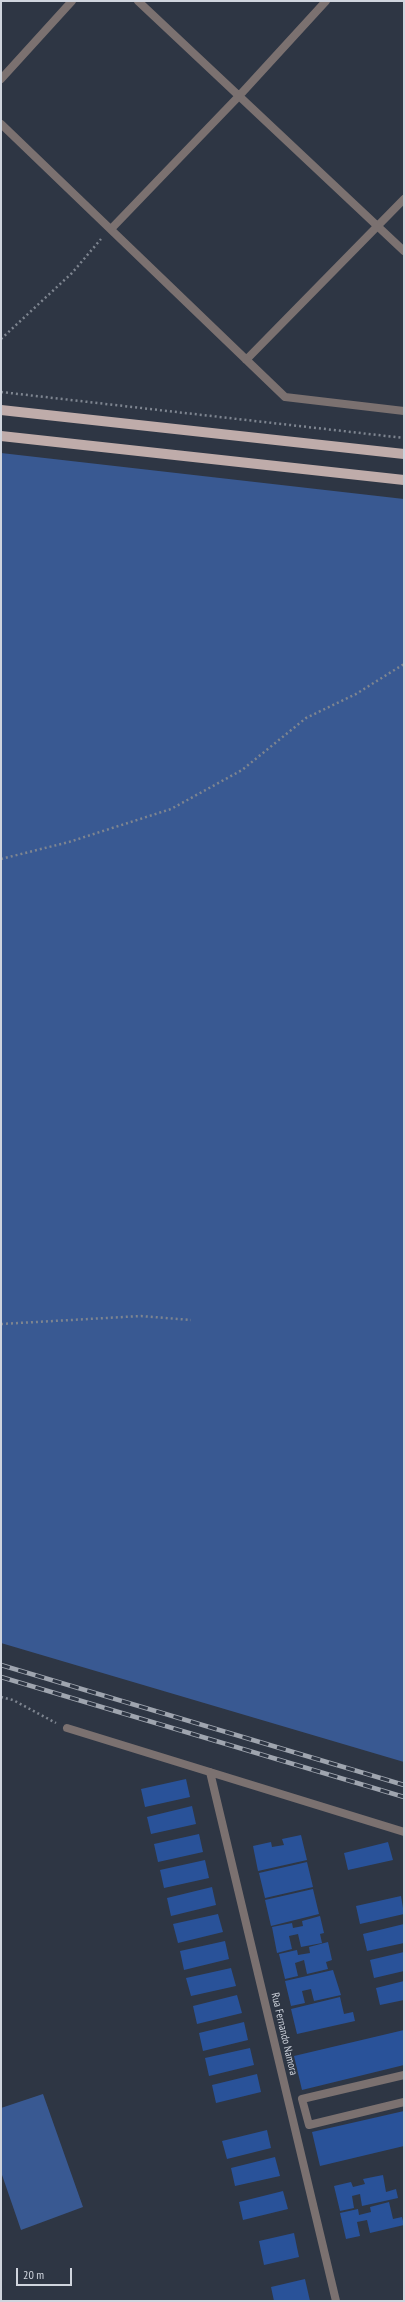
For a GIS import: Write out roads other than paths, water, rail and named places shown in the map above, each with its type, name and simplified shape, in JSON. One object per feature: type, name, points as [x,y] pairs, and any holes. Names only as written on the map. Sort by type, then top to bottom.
[{"type":"main road","points":[[1,410],[404,454]]},
{"type":"main road","points":[[1,436],[404,480]]},
{"type":"street","points":[[1,79],[72,1]]},
{"type":"street","points":[[138,1],[404,251]]},
{"type":"street","points":[[111,229],[239,96],[326,1]]},
{"type":"street","points":[[1,124],[285,397],[404,411]]},
{"type":"street","points":[[246,360],[404,199]]},
{"type":"street","points":[[67,1728],[404,1832]]},
{"type":"street","name":"Rua Fernando Namora","points":[[210,1772],[336,2301]]},
{"type":"street","points":[[404,2075],[302,2099],[309,2125],[404,2102]]},
{"type":"railway","points":[[1,1665],[404,1785]]},
{"type":"railway","points":[[1,1677],[404,1797]]}]
